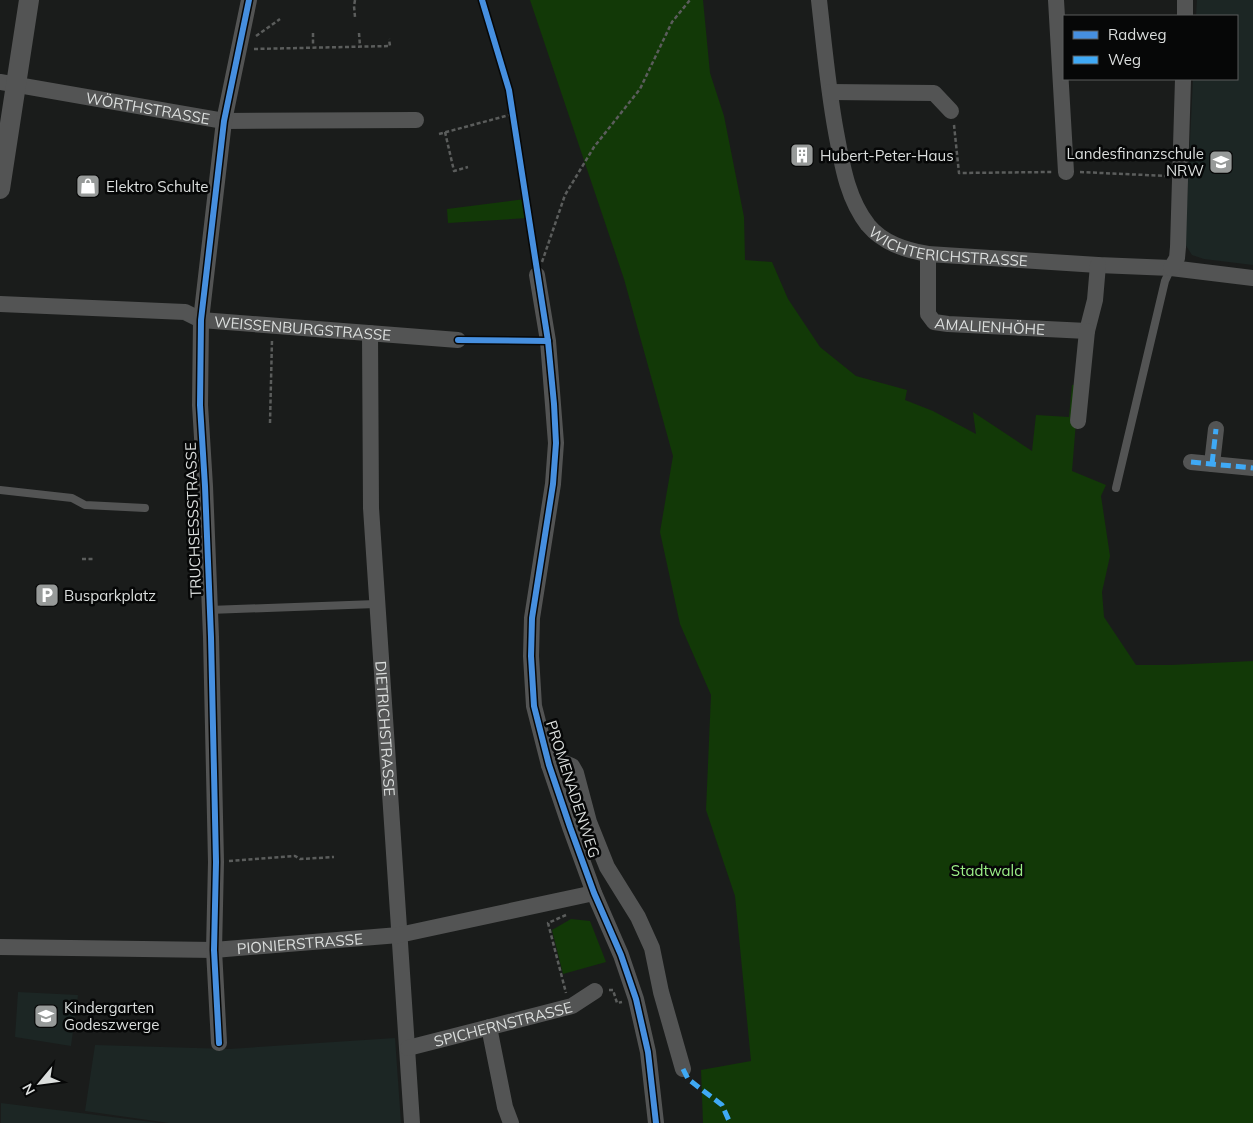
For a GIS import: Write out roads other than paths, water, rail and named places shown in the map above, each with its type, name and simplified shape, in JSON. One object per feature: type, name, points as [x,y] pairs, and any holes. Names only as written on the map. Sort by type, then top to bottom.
[{"type":"street","points":[[0,189],[8,83],[29,0]]},
{"type":"street","name":"TRUCHSESSSTRASSE","points":[[219,1043],[214,950],[216,862],[210,610],[200,405],[201,320],[224,121],[249,0]]},
{"type":"street","name":"WICHTERICHSTRASSE","points":[[819,0],[830,92],[846,182],[856,205],[868,225],[882,238],[904,249],[928,254],[1171,268],[1253,278]]},
{"type":"street","points":[[1056,0],[1066,172]]},
{"type":"street","points":[[1185,0],[1185,15]]},
{"type":"street","points":[[1171,268],[1176,258],[1178,247],[1182,80]]},
{"type":"street","name":"WÖRTHSTRASSE","points":[[8,83],[224,121],[416,120]]},
{"type":"street","points":[[830,92],[934,94],[952,117]]},
{"type":"street","name":"AMALIENHÖHE","points":[[928,254],[928,314],[934,322],[1087,331]]},
{"type":"street","points":[[1078,421],[1087,331],[1095,300],[1098,265]]},
{"type":"street","name":"PROMENADENWEG","points":[[537,275],[548,341],[556,443],[553,484],[532,618],[531,656],[534,706],[549,765],[594,893],[622,955],[635,998],[648,1052],[656,1123]]},
{"type":"street","name":"WEISSENBURGSTRASSE","points":[[0,304],[185,312],[201,320],[458,340]]},
{"type":"street","name":"DIETRICHSTRASSE","points":[[370,333],[371,508],[376,604],[412,1123]]},
{"type":"street","points":[[1212,464],[1216,429]]},
{"type":"street","points":[[1191,462],[1253,468]]},
{"type":"street","name":"PROMENADENWEG","points":[[549,765],[565,763],[572,766],[576,774],[589,822],[607,867],[638,917],[652,948],[661,992],[683,1069]]},
{"type":"street","name":"PIONIERSTRASSE","points":[[0,947],[214,950],[399,935],[594,893]]},
{"type":"street","name":"SPICHERNSTRASSE","points":[[408,1048],[572,1006],[595,992]]},
{"type":"street","points":[[635,998],[661,992]]},
{"type":"street","points":[[489,1027],[505,1107],[511,1123]]},
{"type":"lane","points":[[1116,488],[1165,281],[1171,268]]},
{"type":"lane","points":[[0,490],[72,498],[85,505],[145,508]]},
{"type":"lane","points":[[210,610],[376,604]]},
{"type":"place","name":"Hubert-Peter-Haus","points":[[802,155]]},
{"type":"place","name":"Landesfinanzschule NRW","points":[[1221,162]]},
{"type":"place","name":"Elektro Schulte","points":[[88,186]]},
{"type":"place","name":"Busparkplatz","points":[[47,595]]},
{"type":"place","name":"Kindergarten Godeszwerge","points":[[46,1016]]},
{"type":"park label","name":"Stadtwald","points":[[987,870]]}]
